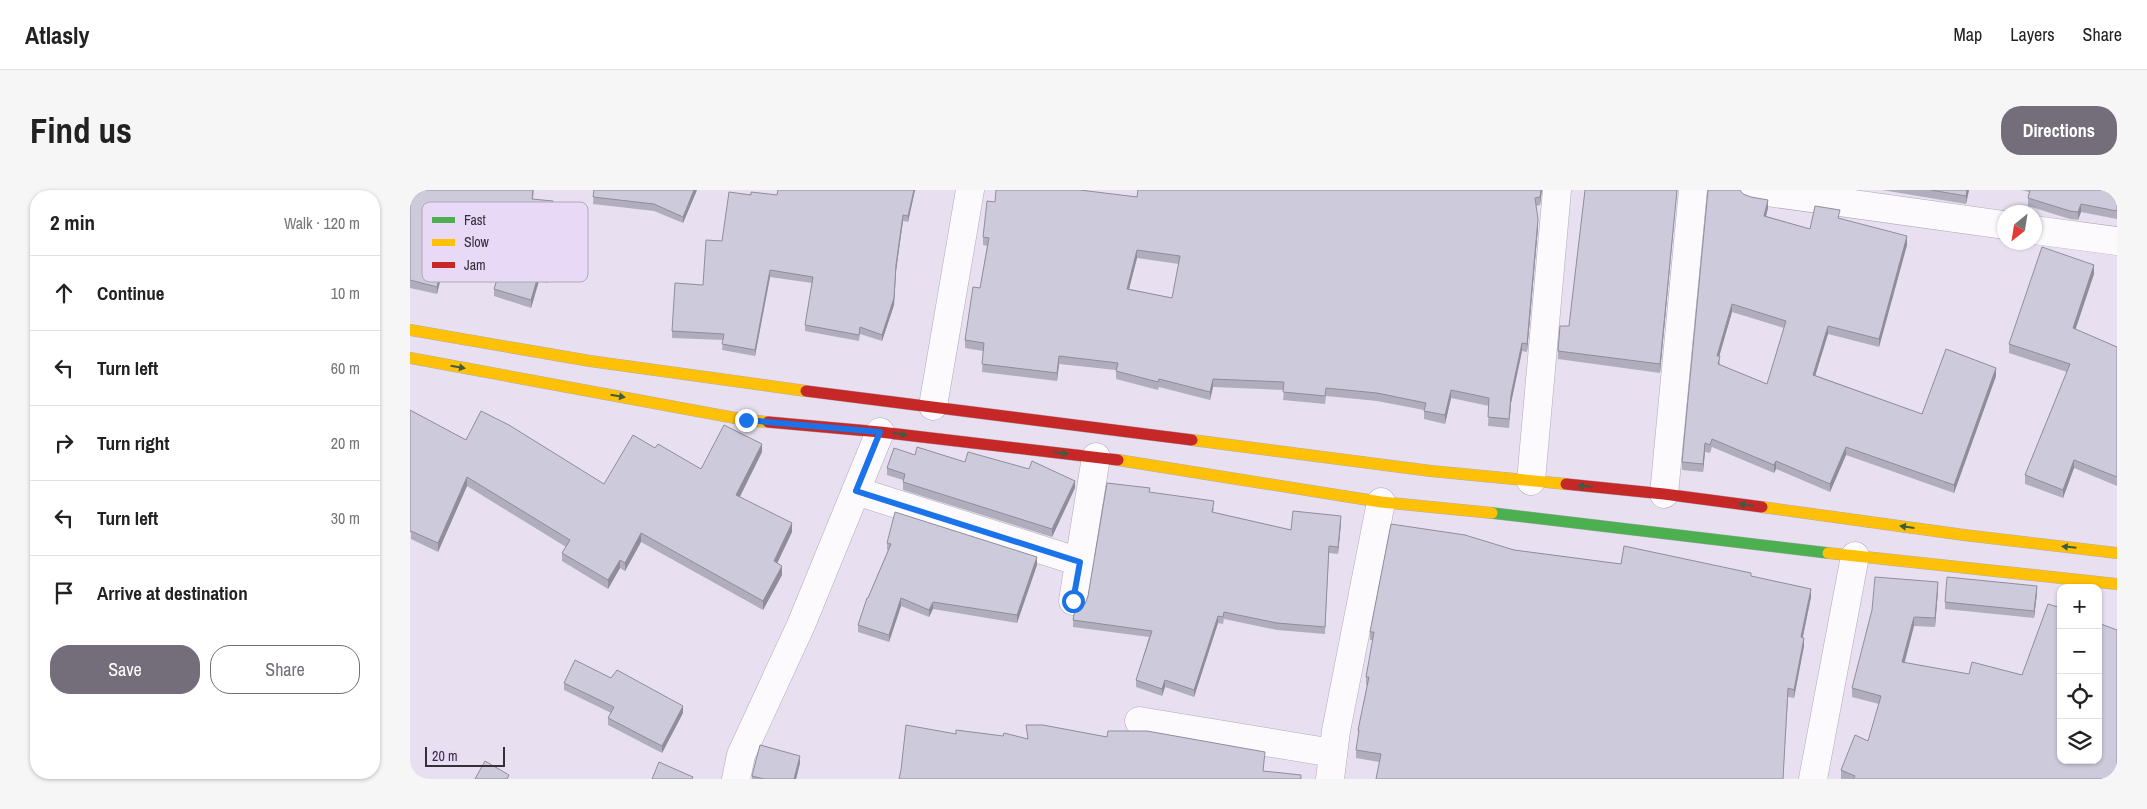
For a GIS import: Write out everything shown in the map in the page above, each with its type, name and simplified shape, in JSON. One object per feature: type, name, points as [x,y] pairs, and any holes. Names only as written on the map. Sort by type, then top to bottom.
[{"type":"street","points":[[933,406],[970,190]]},
{"type":"street","points":[[1531,481],[1557,190]]},
{"type":"street","points":[[1664,494],[1693,190]]},
{"type":"street","points":[[1753,190],[1997,225]]},
{"type":"street","points":[[2042,231],[2117,241]]},
{"type":"street","points":[[410,330],[590,361],[692,376],[1431,471],[1664,494],[1964,535],[2117,552]]},
{"type":"street","points":[[410,358],[746,420],[880,432],[1096,457],[1381,502],[1530,517],[1855,556],[2117,584]]},
{"type":"street","points":[[736,779],[741,755],[801,625],[880,432]]},
{"type":"street","points":[[1073,601],[1096,457]]},
{"type":"street","points":[[856,491],[1080,562]]},
{"type":"street","points":[[1138,721],[1332,766],[1381,502]]},
{"type":"street","points":[[1813,779],[1855,556]]},
{"type":"building","points":[[412,190],[533,190],[532,199],[553,201],[422,202],[422,282],[438,282],[437,287],[410,280],[410,198]]},
{"type":"building","points":[[594,190],[694,190],[683,217],[654,204],[593,197]]},
{"type":"building","points":[[778,190],[914,190],[908,216],[903,215],[896,265],[894,298],[882,335],[860,327],[859,335],[805,325],[813,277],[770,270],[755,350],[722,344],[724,334],[672,331],[675,283],[703,285],[706,240],[722,241],[729,192],[751,195],[751,192],[777,195]]},
{"type":"building","points":[[996,190],[1080,190],[1137,197],[1138,190],[1541,190],[1540,197],[1535,198],[1538,219],[1527,344],[1522,343],[1511,395],[1509,419],[1488,417],[1489,398],[1451,390],[1445,415],[1424,411],[1426,403],[1377,393],[1326,388],[1325,396],[1283,392],[1284,382],[1213,379],[1210,392],[1159,379],[1158,382],[1116,371],[1118,363],[1059,356],[1057,373],[982,364],[984,343],[965,340],[973,287],[980,288],[989,238],[983,237],[987,201],[995,202]],"holes":[[[1137,250],[1180,256],[1172,298],[1127,289]]]},
{"type":"building","points":[[1585,190],[1677,190],[1660,364],[1558,351],[1560,326],[1569,326]]},
{"type":"building","points":[[1708,190],[1740,190],[1743,194],[1751,197],[1768,200],[1764,216],[1810,229],[1815,206],[1840,210],[1838,218],[1907,236],[1879,339],[1828,326],[1813,375],[1922,414],[1946,349],[1996,368],[1954,485],[1846,447],[1830,484],[1776,461],[1774,465],[1712,439],[1710,445],[1705,443],[1703,464],[1682,462]],"holes":[[[1732,304],[1786,321],[1767,384],[1718,364],[1720,356],[1717,356]]]},
{"type":"building","points":[[1931,190],[1967,190],[1966,196]]},
{"type":"building","points":[[2030,190],[2117,190],[2117,211],[2081,204],[2078,212],[2070,211],[2028,198]]},
{"type":"building","points":[[2042,247],[2094,265],[2073,328],[2117,347],[2117,477],[2074,460],[2063,490],[2025,475],[2070,364],[2009,344]]},
{"type":"building","points":[[496,282],[536,282],[531,300],[494,289]]},
{"type":"building","points":[[410,410],[466,440],[481,411],[509,425],[604,484],[633,435],[655,448],[658,444],[701,469],[724,425],[762,444],[736,495],[792,523],[774,561],[782,566],[763,601],[641,533],[625,563],[620,560],[608,580],[562,553],[570,540],[467,477],[438,543],[410,532]]},
{"type":"building","points":[[917,447],[965,462],[968,452],[1029,469],[1032,461],[1075,481],[1052,529],[903,482],[905,474],[887,468],[894,448],[915,455]]},
{"type":"building","points":[[1107,483],[1150,488],[1149,492],[1214,501],[1212,512],[1291,530],[1293,511],[1341,516],[1338,547],[1329,546],[1325,627],[1277,623],[1224,612],[1223,617],[1218,616],[1194,690],[1165,680],[1162,689],[1136,680],[1152,631],[1073,620],[1075,609],[1085,604],[1088,596]]},
{"type":"building","points":[[895,512],[1037,557],[1017,615],[933,602],[929,610],[901,598],[889,635],[858,625],[867,598],[891,544],[887,543]]},
{"type":"building","points":[[1391,524],[1465,535],[1514,550],[1621,564],[1624,546],[1751,573],[1751,576],[1811,589],[1801,637],[1804,638],[1794,690],[1788,688],[1783,779],[1376,779],[1381,754],[1356,750],[1358,730],[1369,677],[1366,677],[1374,632],[1370,632]]},
{"type":"building","points":[[1875,577],[1938,582],[1935,618],[1914,617],[1902,662],[1969,674],[1972,662],[2022,675],[2048,604],[2057,607],[2057,764],[2102,764],[2102,624],[2117,630],[2117,770],[2114,779],[1853,779],[1855,776],[1841,770],[1855,735],[1868,741],[1881,696],[1852,688],[1872,610]]},
{"type":"building","points":[[1947,577],[2037,586],[2034,611],[1945,602]]},
{"type":"building","points":[[575,660],[611,678],[617,670],[683,706],[662,746],[608,718],[614,707],[564,683]]},
{"type":"building","points":[[906,725],[956,734],[956,730],[1003,736],[1004,733],[1028,739],[1026,725],[1043,725],[1107,737],[1108,731],[1147,731],[1265,752],[1263,771],[1301,775],[1301,779],[899,779]]},
{"type":"building","points":[[760,745],[800,756],[794,779],[764,779],[752,776]]},
{"type":"building","points":[[485,761],[509,775],[507,779],[475,779]]},
{"type":"building","points":[[659,762],[693,777],[692,779],[652,779]]},
{"type":"traffic: fast","points":[[1492,513],[1828,553]]},
{"type":"traffic: slow","points":[[410,330],[590,361],[806,391]]},
{"type":"traffic: slow","points":[[410,358],[746,420],[768,422]]},
{"type":"traffic: slow","points":[[1192,440],[1431,471],[1566,484]]},
{"type":"traffic: slow","points":[[1118,460],[1381,502],[1492,513]]},
{"type":"traffic: slow","points":[[1762,507],[1964,535],[2117,553]]},
{"type":"traffic: slow","points":[[1828,553],[2117,584]]},
{"type":"traffic: jam","points":[[806,391],[1192,440]]},
{"type":"traffic: jam","points":[[768,422],[880,432],[1118,460]]},
{"type":"traffic: jam","points":[[1566,484],[1762,507]]},
{"type":"route","points":[[746,420],[880,432],[856,491],[1080,562],[1073,601]]}]
